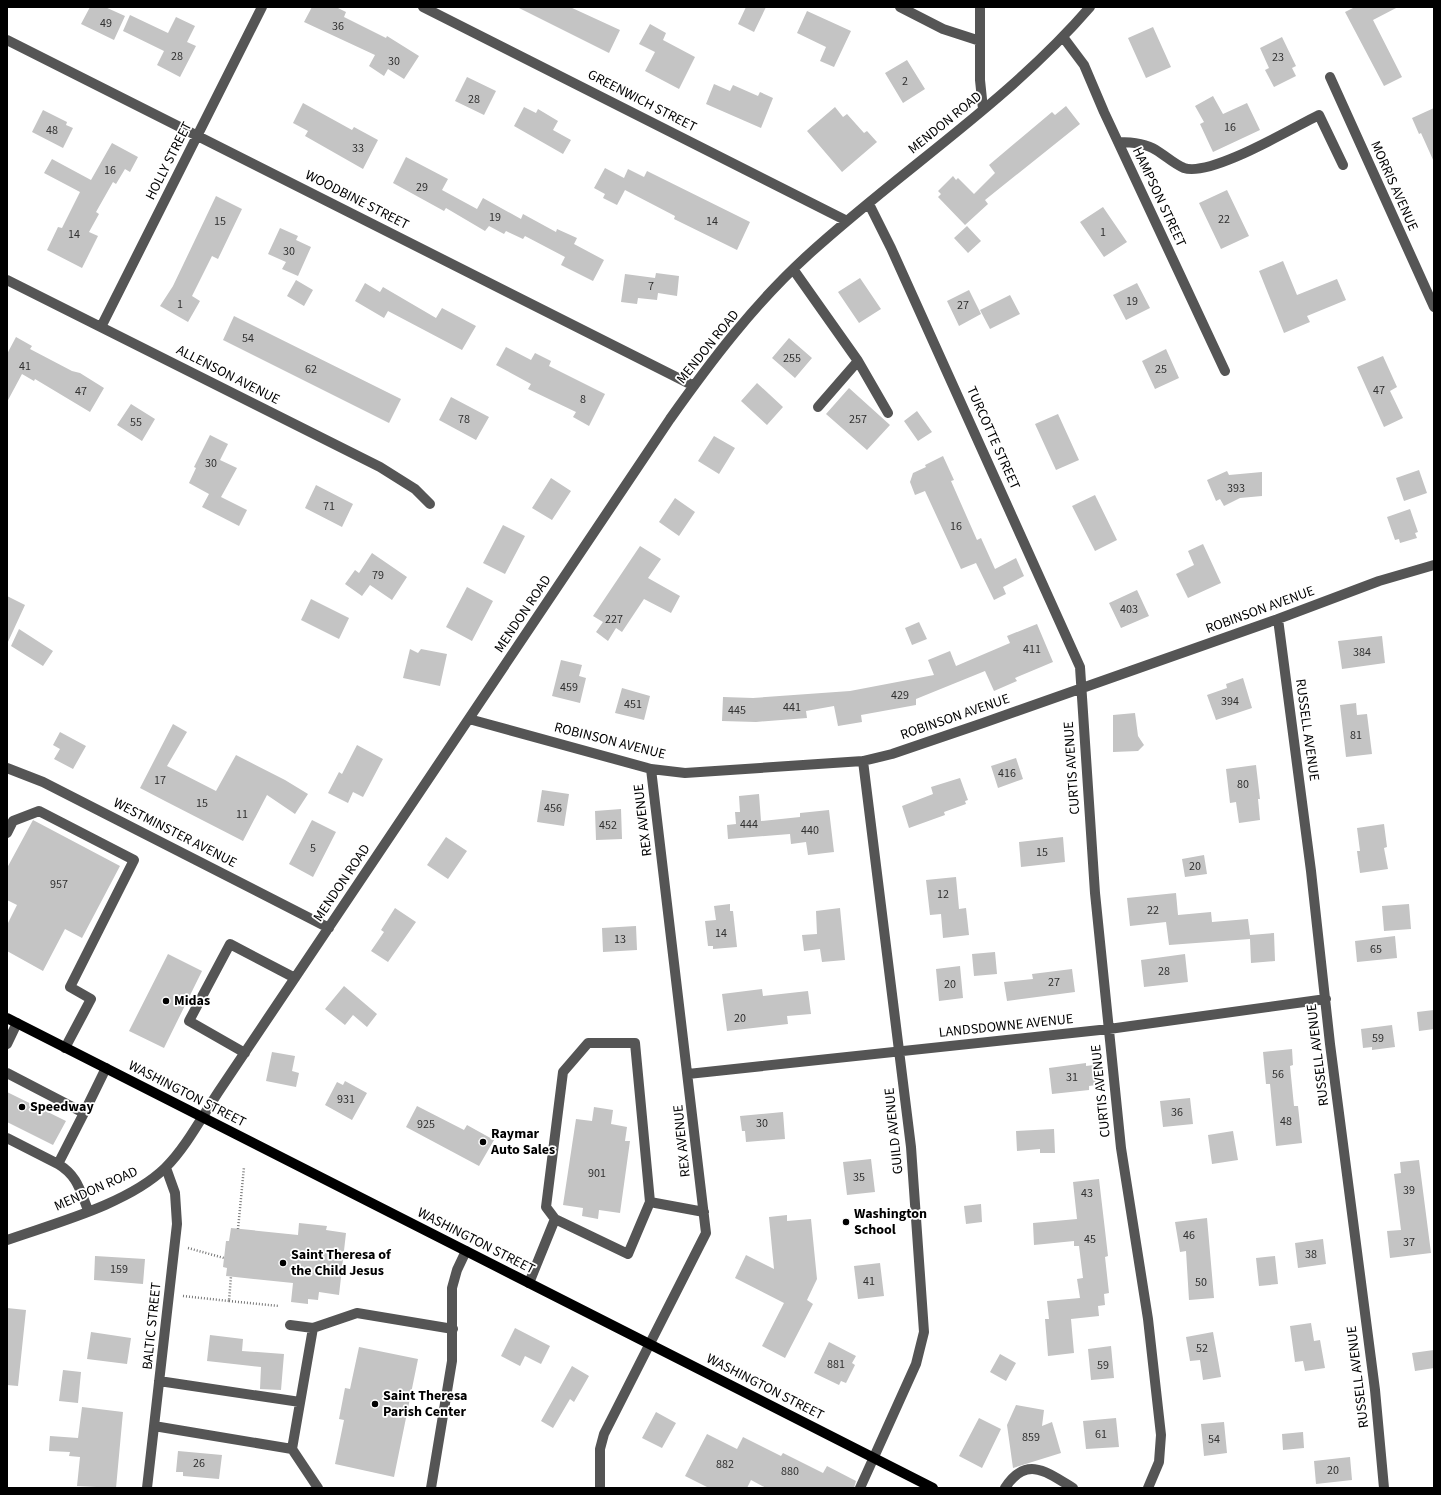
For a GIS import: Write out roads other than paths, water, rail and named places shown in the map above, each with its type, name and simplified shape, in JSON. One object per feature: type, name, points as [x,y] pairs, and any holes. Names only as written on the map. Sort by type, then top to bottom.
[{"type":"main road","name":"WASHINGTON STREET","points":[[7,1018],[933,1488]]},
{"type":"street","name":"HOLLY STREET","points":[[101,327],[262,7]]},
{"type":"street","name":"GREENWICH STREET","points":[[423,7],[847,221]]},
{"type":"street","points":[[900,7],[943,29],[980,41]]},
{"type":"street","points":[[980,7],[980,80],[983,109]]},
{"type":"street","name":"MENDON ROAD","points":[[7,1240],[88,1210],[143,1185],[166,1168],[202,1117],[694,386],[738,330],[793,269],[847,221],[1031,70],[1090,7]]},
{"type":"street","name":"HAMPSON STREET","points":[[1063,37],[1084,65],[1118,142],[1225,372]]},
{"type":"street","name":"WOODBINE STREET","points":[[7,40],[694,386]]},
{"type":"street","name":"MORRIS AVENUE","points":[[1330,77],[1434,307]]},
{"type":"street","points":[[1118,142],[1141,143],[1184,168],[1199,170],[1222,163],[1319,115],[1343,165]]},
{"type":"street","name":"TURCOTTE STREET","points":[[868,204],[892,248],[1080,667],[1080,688]]},
{"type":"street","points":[[793,269],[858,361],[888,413]]},
{"type":"street","name":"ALLENSON AVENUE","points":[[7,280],[380,467],[415,489],[430,504]]},
{"type":"street","points":[[818,407],[858,361]]},
{"type":"street","name":"ROBINSON AVENUE","points":[[469,719],[651,769],[685,773],[863,761],[892,754],[1278,619],[1379,582],[1434,565]]},
{"type":"street","name":"RUSSELL AVENUE","points":[[1278,619],[1312,871],[1326,999],[1375,1390],[1384,1488]]},
{"type":"street","name":"CURTIS AVENUE","points":[[1080,688],[1095,893],[1109,1029],[1122,1148],[1148,1319],[1161,1435],[1159,1462],[1148,1488]]},
{"type":"street","name":"GUILD AVENUE","points":[[860,1488],[916,1364],[924,1332],[911,1147],[863,761]]},
{"type":"street","name":"WESTMINSTER AVENUE","points":[[7,768],[43,782],[329,928]]},
{"type":"street","name":"REX AVENUE","points":[[600,1488],[599,1458],[601,1441],[706,1233],[651,769]]},
{"type":"street","points":[[7,832],[13,821],[39,811],[134,860],[70,987],[91,999],[65,1048]]},
{"type":"street","points":[[245,1052],[189,1021],[230,944],[295,978]]},
{"type":"street","name":"LANDSDOWNE AVENUE","points":[[688,1074],[1109,1029],[1326,999]]},
{"type":"street","points":[[7,1044],[17,1023]]},
{"type":"street","points":[[588,1043],[635,1043],[650,1202],[628,1254],[555,1219],[546,1207],[563,1072],[588,1043]]},
{"type":"street","points":[[58,1164],[106,1068]]},
{"type":"street","points":[[7,1073],[84,1113]]},
{"type":"street","points":[[7,1138],[58,1164],[72,1174],[76,1180],[88,1210]]},
{"type":"street","name":"BALTIC STREET","points":[[147,1488],[177,1224],[175,1193],[166,1168]]},
{"type":"street","points":[[650,1202],[704,1212]]},
{"type":"street","points":[[529,1283],[555,1219]]},
{"type":"street","points":[[431,1488],[452,1361],[452,1288],[457,1270],[466,1251]]},
{"type":"street","points":[[290,1326],[313,1328],[357,1313],[453,1329]]},
{"type":"street","points":[[313,1328],[292,1449],[318,1488]]},
{"type":"street","points":[[159,1381],[300,1402]]},
{"type":"street","points":[[154,1426],[292,1449]]},
{"type":"street","points":[[1005,1488],[1013,1476],[1024,1470],[1036,1468],[1048,1473],[1073,1488]]},
{"type":"place","name":"Midas","points":[[166,1001]]},
{"type":"place","name":"Speedway","points":[[22,1107]]},
{"type":"place","name":"Raymar Auto Sales","points":[[483,1142]]},
{"type":"place","name":"Washington School","points":[[846,1222]]},
{"type":"place","name":"Saint Theresa of the Child Jesus","points":[[283,1263]]},
{"type":"place","name":"Saint Theresa Parish Center","points":[[375,1404]]}]
